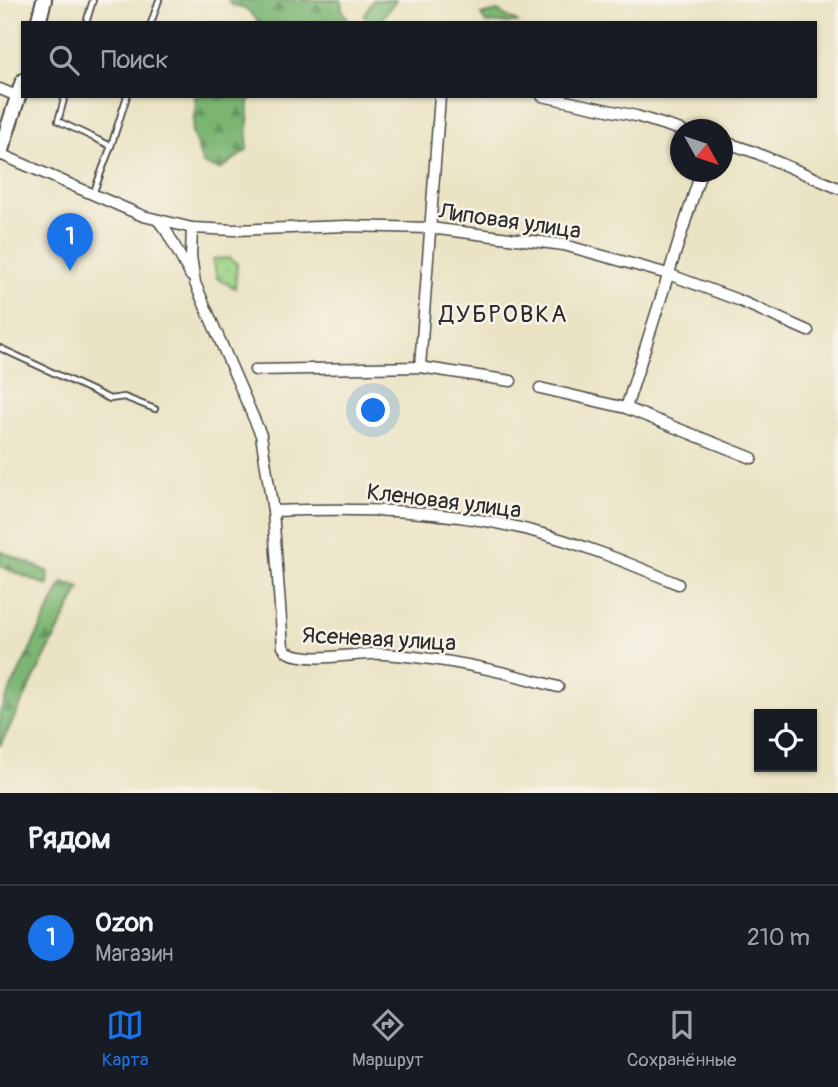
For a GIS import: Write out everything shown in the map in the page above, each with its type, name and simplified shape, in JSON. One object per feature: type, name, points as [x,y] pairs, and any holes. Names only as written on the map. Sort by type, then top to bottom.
[{"type":"main road","points":[[39,21],[44,0]]},
{"type":"main road","points":[[0,154],[21,89]]},
{"type":"street","points":[[0,89],[19,97]]},
{"type":"street","points":[[420,367],[440,98]]},
{"type":"street","points":[[551,98],[623,113],[670,127]]},
{"type":"street","points":[[733,145],[838,188]]},
{"type":"street","name":"Липовая улица","points":[[0,154],[158,220],[192,228],[430,228],[564,245],[667,274],[738,300],[808,331]]},
{"type":"street","points":[[626,408],[698,182]]},
{"type":"street","points":[[158,220],[195,283],[261,435],[273,511]]},
{"type":"street","points":[[192,228],[191,256],[195,283]]},
{"type":"street","points":[[255,370],[420,367],[511,381]]},
{"type":"street","points":[[540,388],[626,408],[752,457]]},
{"type":"street","name":"Кленовая улица","points":[[273,511],[373,510],[473,519],[576,544],[678,584]]},
{"type":"street","name":"Ясеневая улица","points":[[273,511],[283,647],[287,652],[294,656],[380,654],[454,661],[507,671],[558,687]]},
{"type":"lane","points":[[87,21],[93,0]]},
{"type":"lane","points":[[152,21],[159,0]]},
{"type":"lane","points":[[64,98],[58,121],[111,146]]},
{"type":"lane","points":[[93,194],[126,98]]},
{"type":"lane","points":[[0,348],[110,399],[124,397],[155,409]]},
{"type":"green space","points":[[228,0],[341,0],[342,9],[349,21],[257,21],[248,10],[232,5]]},
{"type":"green space","points":[[373,0],[396,0],[380,21],[369,21],[364,16]]},
{"type":"green space","points":[[497,11],[515,21],[485,21],[481,15]]},
{"type":"green space","points":[[195,98],[252,98],[249,100],[247,150],[220,170],[203,164],[192,132]]},
{"type":"green space","points":[[230,258],[237,264],[235,288],[217,278],[213,259]]},
{"type":"green space","points":[[0,551],[49,572],[48,586],[0,566]]},
{"type":"green space","points":[[63,582],[80,588],[0,746],[0,711]]},
{"type":"place","name":"Ozon","points":[[70,271]]},
{"type":"district","name":"ДУБРОВКА","points":[[504,314]]}]
